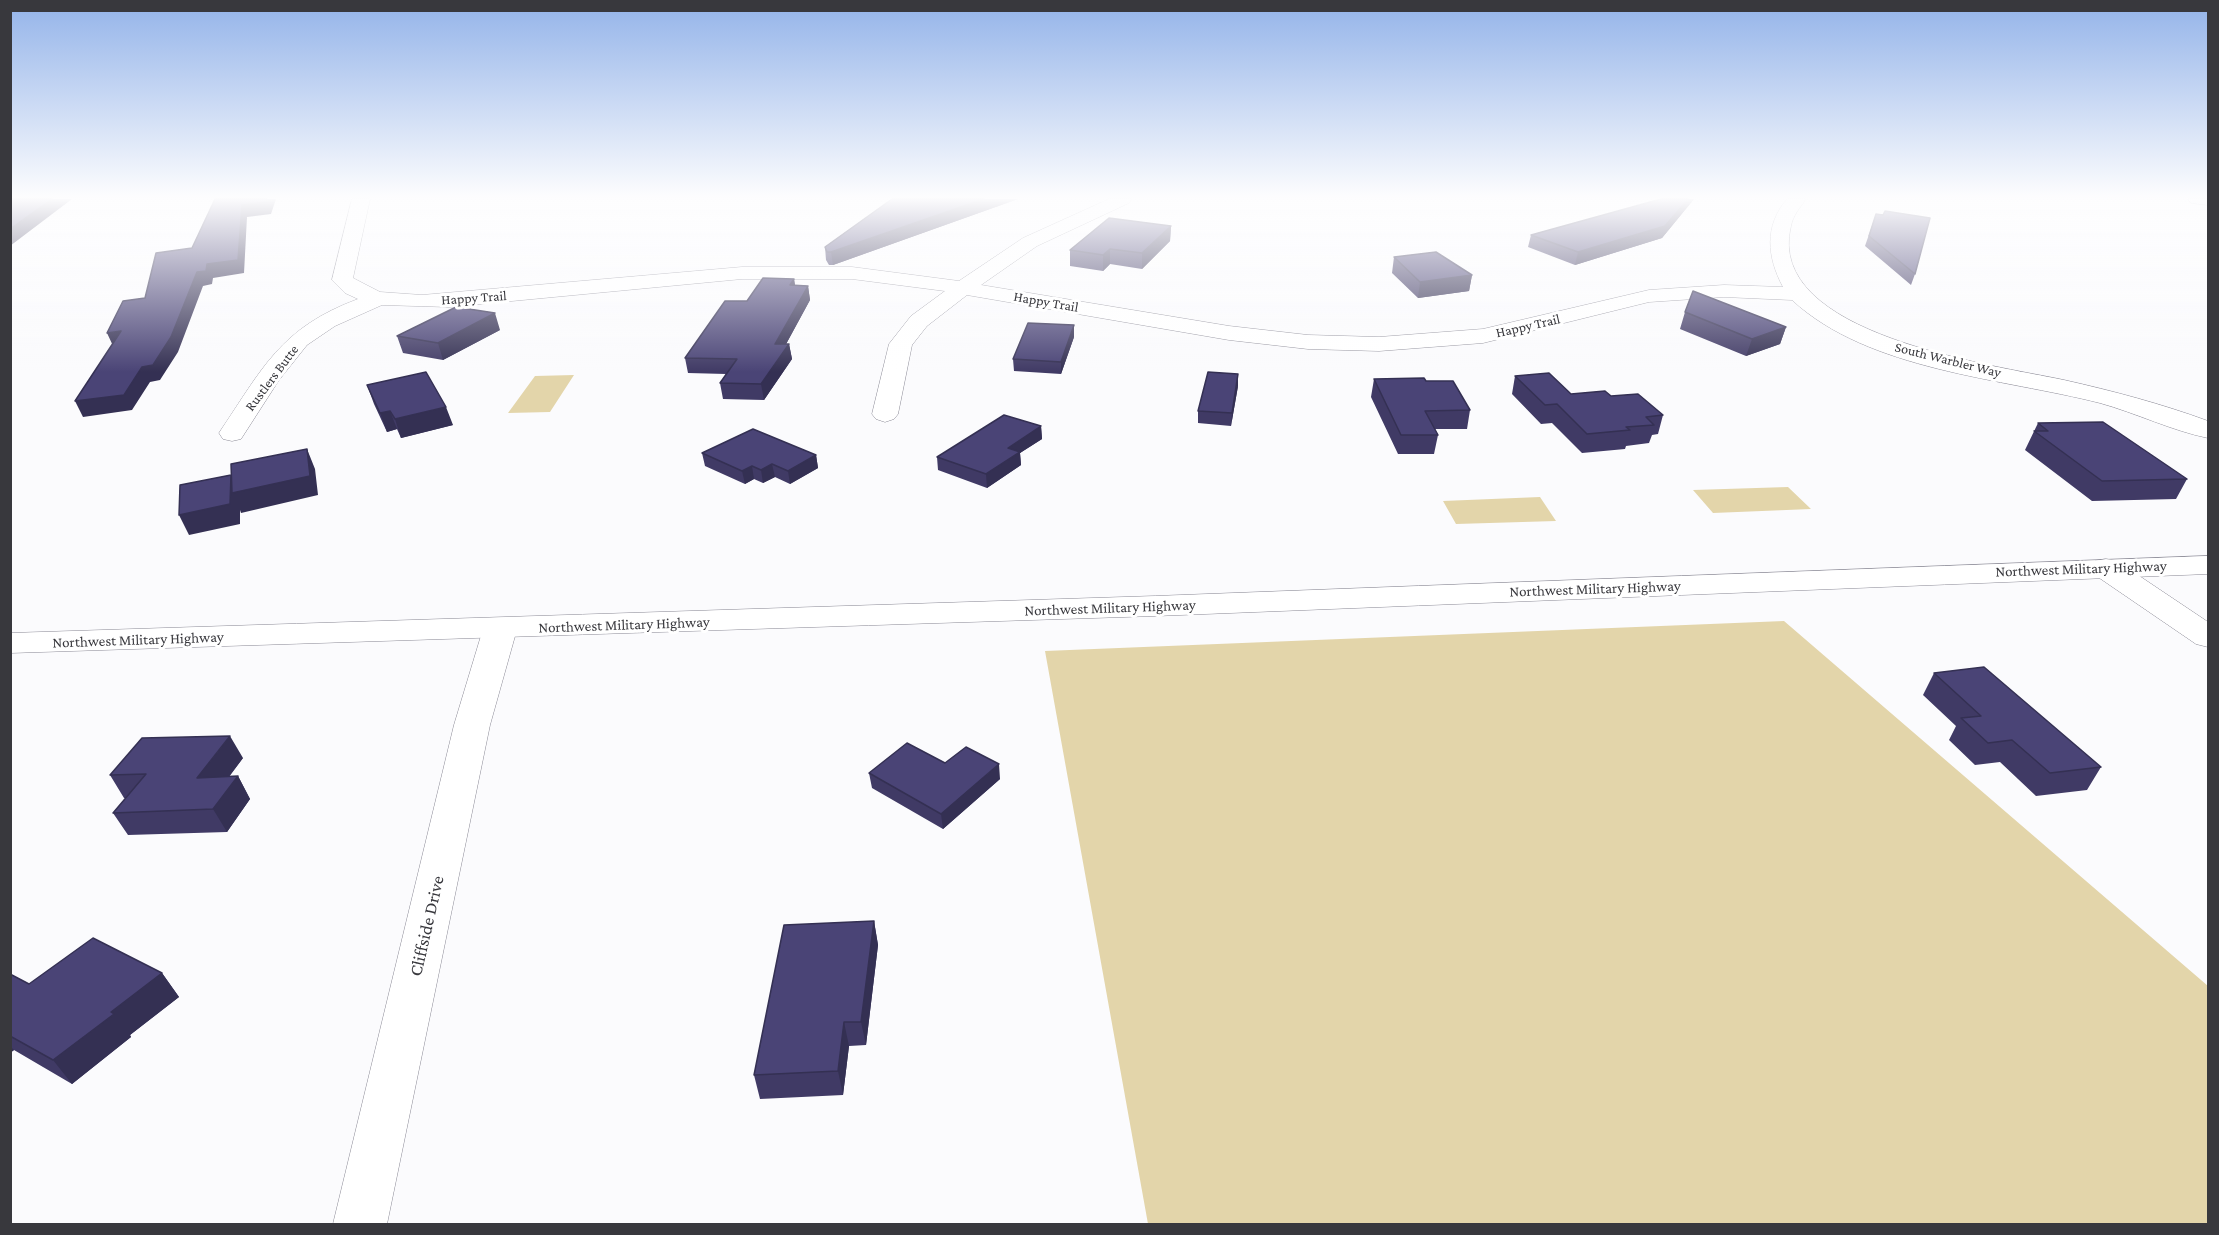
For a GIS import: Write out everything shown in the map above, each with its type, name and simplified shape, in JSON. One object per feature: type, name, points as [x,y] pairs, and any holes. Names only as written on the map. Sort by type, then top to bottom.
[{"type":"street","name":"Happy Trail","points":[[347,257],[342,280],[356,290],[381,298],[449,301],[779,272],[852,273],[964,288],[1229,333],[1308,342],[1357,344],[1431,342],[1482,336],[1649,296],[1724,291],[1798,294]]},
{"type":"street","points":[[885,414],[905,338],[919,321],[1009,257]]},
{"type":"street","name":"South Warbler Way","points":[[1781,257],[1786,273],[1798,294],[1825,315],[1858,333],[1890,346],[1934,358],[2096,394],[2152,410],[2208,430]]},
{"type":"street","name":"Rustlers Butte","points":[[232,433],[280,364],[308,332],[328,319],[381,298]]},
{"type":"street","name":"Northwest Military Highway","points":[[10,643],[500,629],[2208,565]]},
{"type":"street","points":[[2106,568],[2208,637]]},
{"type":"street","name":"Cliffside Drive","points":[[360,1224],[472,725],[500,629]]},
{"type":"shaded area","points":[[574,375],[550,412],[508,413],[535,376]]},
{"type":"shaded area","points":[[1788,487],[1811,509],[1713,513],[1693,490]]},
{"type":"shaded area","points":[[1540,497],[1556,521],[1456,524],[1443,501]]},
{"type":"shaded area","points":[[1784,621],[2208,986],[2208,1224],[1148,1224],[1045,651]]},
{"type":"building","points":[[155,257],[238,257],[238,260],[207,264],[206,271],[197,272],[171,337],[153,365],[142,367],[124,395],[75,401],[121,331],[107,333],[123,301],[145,298]]},
{"type":"building","points":[[1394,257],[1443,257],[1472,275],[1420,282]]},
{"type":"building","points":[[1894,257],[1920,257],[1915,274]]},
{"type":"building","points":[[763,278],[794,279],[790,285],[808,286],[775,344],[789,344],[761,384],[720,383],[737,359],[685,358],[725,301],[747,301]]},
{"type":"building","points":[[1693,291],[1786,327],[1752,339],[1685,312]]},
{"type":"building","points":[[456,307],[495,313],[438,343],[397,336]]},
{"type":"building","points":[[1028,323],[1074,325],[1061,362],[1013,359]]},
{"type":"building","points":[[426,372],[446,407],[395,419],[390,411],[380,413],[367,385]]},
{"type":"building","points":[[1208,372],[1238,374],[1232,413],[1198,411]]},
{"type":"building","points":[[1549,373],[1571,394],[1605,391],[1611,396],[1638,394],[1663,415],[1646,417],[1654,425],[1587,434],[1557,404],[1545,405],[1515,376]]},
{"type":"building","points":[[1424,378],[1426,381],[1453,381],[1470,410],[1425,411],[1438,435],[1401,435],[1374,379]]},
{"type":"building","points":[[1004,415],[1041,426],[1008,448],[1020,452],[986,474],[937,457]]},
{"type":"building","points":[[2103,422],[2187,479],[2102,481],[2034,431],[2048,431],[2038,423]]},
{"type":"building","points":[[753,429],[816,455],[788,471],[772,464],[761,470],[752,466],[742,471],[702,453]]},
{"type":"building","points":[[307,449],[310,476],[232,493],[231,464]]},
{"type":"building","points":[[231,475],[230,504],[179,515],[180,485]]},
{"type":"building","points":[[1984,667],[2101,767],[2050,773],[2012,740],[1988,743],[1961,718],[1981,716],[1934,673]]},
{"type":"building","points":[[230,736],[197,778],[238,776],[213,809],[113,813],[146,774],[110,775],[142,738]]},
{"type":"building","points":[[907,743],[945,763],[966,747],[999,764],[941,814],[869,773]]},
{"type":"building","points":[[874,921],[861,1022],[844,1022],[838,1071],[754,1075],[784,925]]},
{"type":"building","points":[[93,938],[162,973],[111,1012],[114,1014],[53,1060],[10,1036],[10,974],[29,984]]}]
